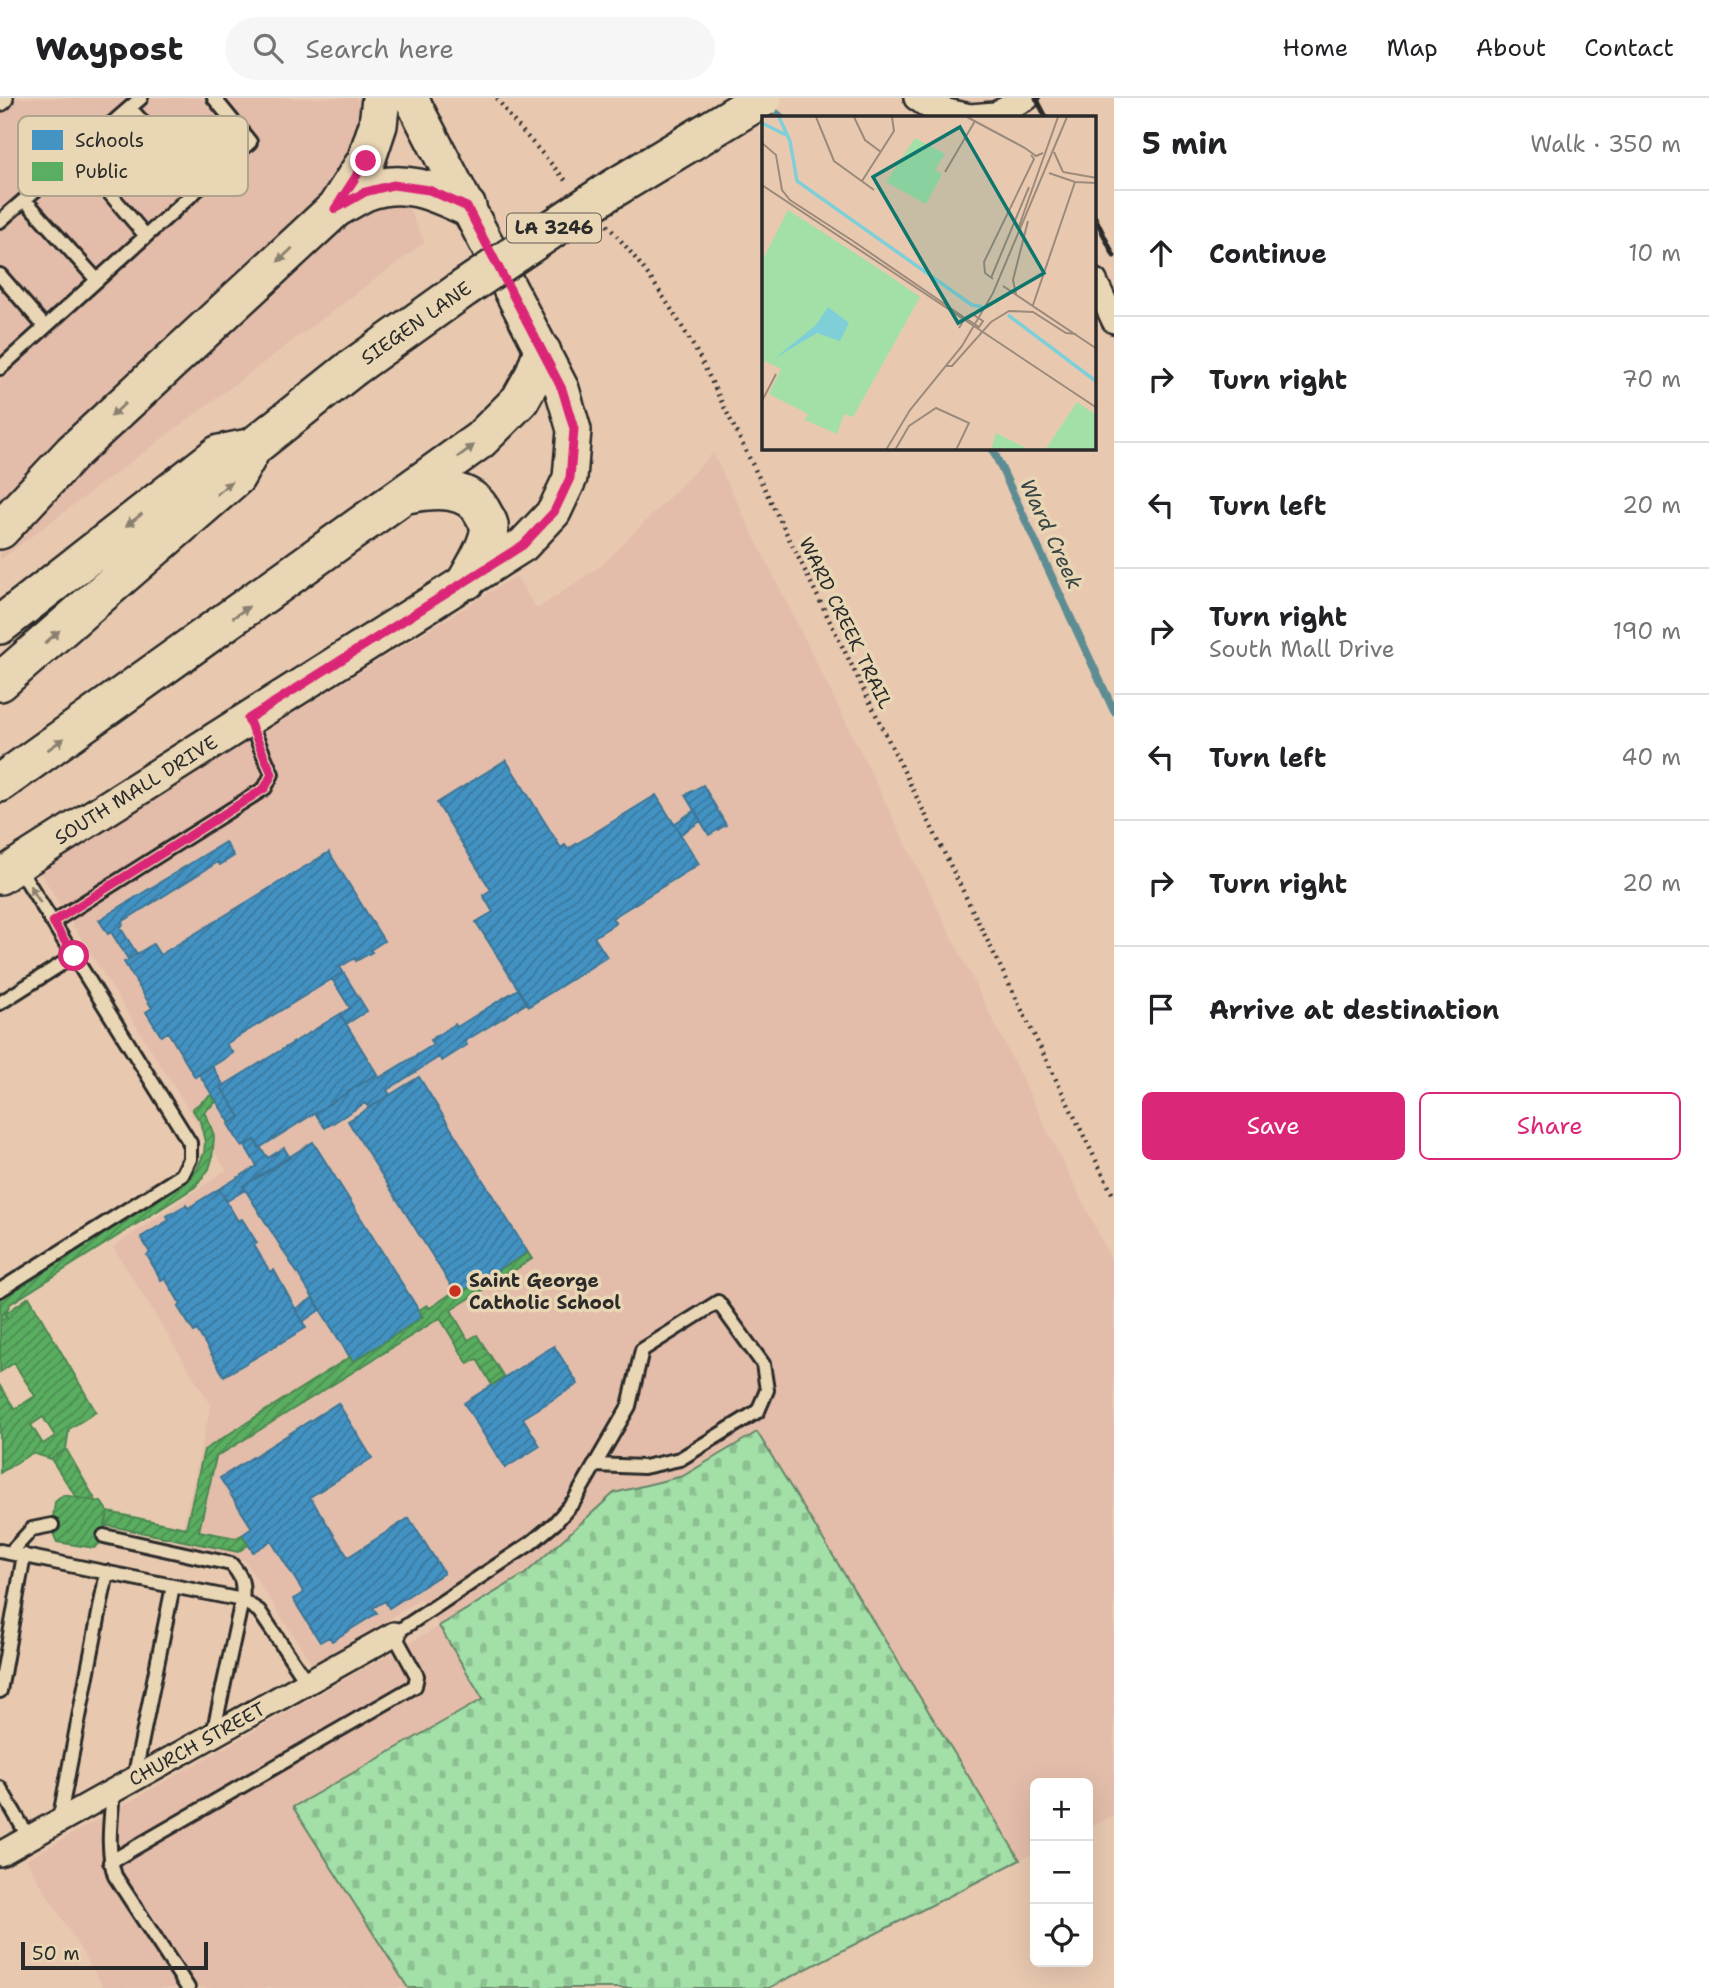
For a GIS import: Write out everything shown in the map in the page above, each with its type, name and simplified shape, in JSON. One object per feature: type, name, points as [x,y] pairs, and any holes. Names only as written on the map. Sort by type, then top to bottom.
[{"type":"main road","points":[[335,209],[366,161],[378,124],[381,98]]},
{"type":"main road","name":"SIEGEN LANE","points":[[0,682],[236,477],[253,447],[351,369],[463,289],[606,193],[764,98]]},
{"type":"main road","points":[[0,530],[73,452],[335,209],[365,192],[393,185],[429,190],[467,207]]},
{"type":"main road","points":[[0,783],[480,440],[520,400],[542,352]]},
{"type":"main road","name":"SIEGEN LANE","points":[[0,625],[219,454],[253,447]]},
{"type":"main road","points":[[407,494],[433,489],[458,492],[479,505],[489,525],[484,549],[467,580]]},
{"type":"street","name":"SOUTH MALL DRIVE","points":[[9,871],[523,545],[554,512],[570,478],[574,429],[562,389],[411,98]]},
{"type":"street","points":[[916,98],[929,107],[970,116],[995,114],[1015,105]]},
{"type":"street","points":[[1096,283],[1114,321]]},
{"type":"street","name":"CHURCH STREET","points":[[0,1854],[394,1634]]},
{"type":"lane","points":[[121,116],[141,98]]},
{"type":"lane","points":[[214,98],[229,116]]},
{"type":"lane","points":[[130,108],[137,116]]},
{"type":"lane","points":[[0,222],[30,196]]},
{"type":"lane","points":[[112,196],[146,236]]},
{"type":"lane","points":[[0,368],[190,196]]},
{"type":"lane","points":[[25,200],[97,280]]},
{"type":"lane","points":[[0,275],[45,327]]},
{"type":"lane","points":[[53,922],[265,788],[272,774],[248,719]]},
{"type":"lane","points":[[0,1290],[182,1175],[190,1159],[190,1143],[53,922],[9,871]]},
{"type":"lane","points":[[0,1003],[74,956]]},
{"type":"lane","points":[[110,1862],[415,1686],[417,1676],[394,1634],[531,1543],[555,1523],[574,1501],[629,1406],[642,1350],[718,1302],[763,1364],[767,1390],[758,1411],[680,1459],[644,1467],[595,1465]]},
{"type":"lane","points":[[5,1552],[32,1529],[52,1525]]},
{"type":"lane","points":[[104,1536],[231,1564],[241,1575],[244,1587],[242,1600],[213,1735]]},
{"type":"lane","points":[[5,1552],[242,1600],[259,1611],[307,1682]]},
{"type":"lane","points":[[0,1691],[24,1555]]},
{"type":"lane","points":[[59,1821],[107,1573]]},
{"type":"lane","points":[[134,1779],[173,1586]]},
{"type":"lane","points":[[0,1788],[29,1838]]},
{"type":"lane","points":[[113,1791],[109,1844],[110,1862],[115,1876],[188,1988]]},
{"type":"path","points":[[496,98],[536,148],[573,188]]},
{"type":"path","name":"WARD CREEK TRAIL","points":[[601,218],[629,248],[669,303],[699,356],[1114,1197]]},
{"type":"shaded area","points":[[0,98],[356,98],[425,242],[0,560]]},
{"type":"shaded area","points":[[713,453],[1114,1265],[1114,1815],[1093,1826],[1093,1778],[1030,1778],[1030,1855],[1020,1860],[757,1432],[683,1476],[614,1493],[525,1574],[440,1626],[483,1699],[293,1807],[408,1988],[104,1988],[26,1860],[439,1626],[421,1599],[314,1667],[244,1560],[178,1546],[211,1405],[113,1247],[226,1170],[39,871],[516,576],[537,609],[603,564]]},
{"type":"green space","points":[[757,1432],[1020,1860],[769,1988],[408,1988],[293,1807],[483,1699],[439,1626],[525,1574],[614,1493],[683,1476]]},
{"type":"building: Schools","points":[[506,760],[561,848],[565,845],[568,849],[656,795],[699,864],[612,918],[616,923],[594,937],[607,957],[529,1006],[476,922],[493,912],[483,895],[491,890],[437,803]]},
{"type":"building: Schools","points":[[703,785],[726,825],[709,835],[685,795]]},
{"type":"building: Schools","points":[[695,810],[701,821],[681,834],[674,824]]},
{"type":"building: Schools","points":[[225,842],[234,856],[220,865],[218,862],[122,922],[120,927],[137,954],[128,959],[111,932],[108,934],[99,920]]},
{"type":"building: Schools","points":[[329,852],[384,941],[370,950],[372,952],[340,967],[343,972],[226,1044],[233,1053],[195,1077],[168,1032],[161,1036],[146,1012],[152,1008],[124,962],[153,944],[160,955]]},
{"type":"building: Schools","points":[[343,972],[367,1011],[346,1024],[340,1014],[350,1008],[332,979]]},
{"type":"building: Schools","points":[[518,989],[527,1003],[465,1041],[467,1045],[442,1061],[439,1057],[387,1090],[390,1095],[369,1108],[365,1103],[325,1128],[315,1113],[377,1074],[379,1078],[433,1045],[430,1040],[455,1024],[457,1027]]},
{"type":"building: Schools","points":[[340,1014],[377,1074],[259,1148],[255,1140],[242,1147],[228,1124],[240,1117],[221,1087]]},
{"type":"building: Schools","points":[[212,1066],[224,1086],[221,1087],[240,1117],[230,1123],[199,1074]]},
{"type":"building: Schools","points":[[419,1077],[528,1253],[457,1295],[348,1121]]},
{"type":"building: Schools","points":[[255,1140],[268,1158],[284,1148],[290,1158],[243,1186],[245,1190],[227,1201],[219,1189],[257,1166],[245,1146]]},
{"type":"building: Schools","points":[[313,1142],[423,1317],[353,1362],[243,1186]]},
{"type":"building: Schools","points":[[219,1189],[238,1221],[242,1219],[257,1243],[254,1245],[270,1272],[274,1270],[306,1328],[224,1376],[197,1330],[194,1332],[178,1307],[181,1305],[165,1278],[161,1280],[147,1255],[150,1253],[141,1237],[169,1220],[167,1216],[186,1205],[188,1208]]},
{"type":"building: Schools","points":[[313,1298],[321,1309],[302,1322],[295,1309]]},
{"type":"building: Schools","points":[[554,1346],[578,1384],[523,1418],[540,1446],[505,1468],[464,1403]]},
{"type":"building: Schools","points":[[338,1403],[372,1458],[310,1497],[348,1557],[409,1518],[444,1573],[389,1608],[385,1601],[373,1608],[377,1613],[332,1641],[329,1637],[320,1642],[293,1599],[304,1593],[271,1541],[253,1552],[242,1535],[252,1528],[220,1478]]},
{"type":"building: Public","points":[[211,1095],[216,1102],[204,1112],[214,1137],[212,1159],[209,1169],[195,1187],[10,1304],[5,1314],[7,1317],[0,1321],[2,1298],[189,1180],[204,1153],[205,1142],[200,1121],[192,1109]]},
{"type":"building: Public","points":[[528,1253],[532,1259],[451,1310],[468,1340],[477,1335],[504,1377],[492,1385],[477,1359],[468,1364],[440,1318],[216,1457],[199,1531],[236,1538],[242,1535],[248,1545],[238,1552],[105,1525],[108,1512],[186,1528],[204,1450],[350,1357],[353,1362],[423,1317],[419,1310],[427,1305],[430,1308],[455,1291],[457,1295]]},
{"type":"building: Public","points":[[29,1297],[96,1412],[69,1429],[66,1449],[51,1459],[32,1453],[0,1473],[0,1386],[15,1409],[35,1396],[14,1363],[0,1372],[0,1321],[7,1317],[5,1314]],"holes":[[[43,1417],[55,1436],[43,1444],[31,1425]]]},
{"type":"building: Public","points":[[66,1449],[96,1501],[77,1498],[51,1459]]},
{"type":"building: Public","points":[[63,1495],[101,1502],[108,1512],[102,1542],[94,1548],[57,1542],[52,1525],[55,1502]]},
{"type":"waterway","name":"Ward Creek","points":[[767,106],[780,116]]},
{"type":"waterway","name":"Ward Creek","points":[[993,450],[1114,711]]},
{"type":"railway","points":[[1036,98],[1045,116]]},
{"type":"railway","points":[[1096,219],[1114,256]]},
{"type":"place","name":"Saint George Catholic School","points":[[455,1291]]},
{"type":"route","points":[[74,956],[53,922],[265,788],[272,774],[248,719],[523,545],[554,512],[570,478],[574,429],[562,389],[467,207],[429,190],[393,185],[365,192],[335,209],[366,161]]}]
